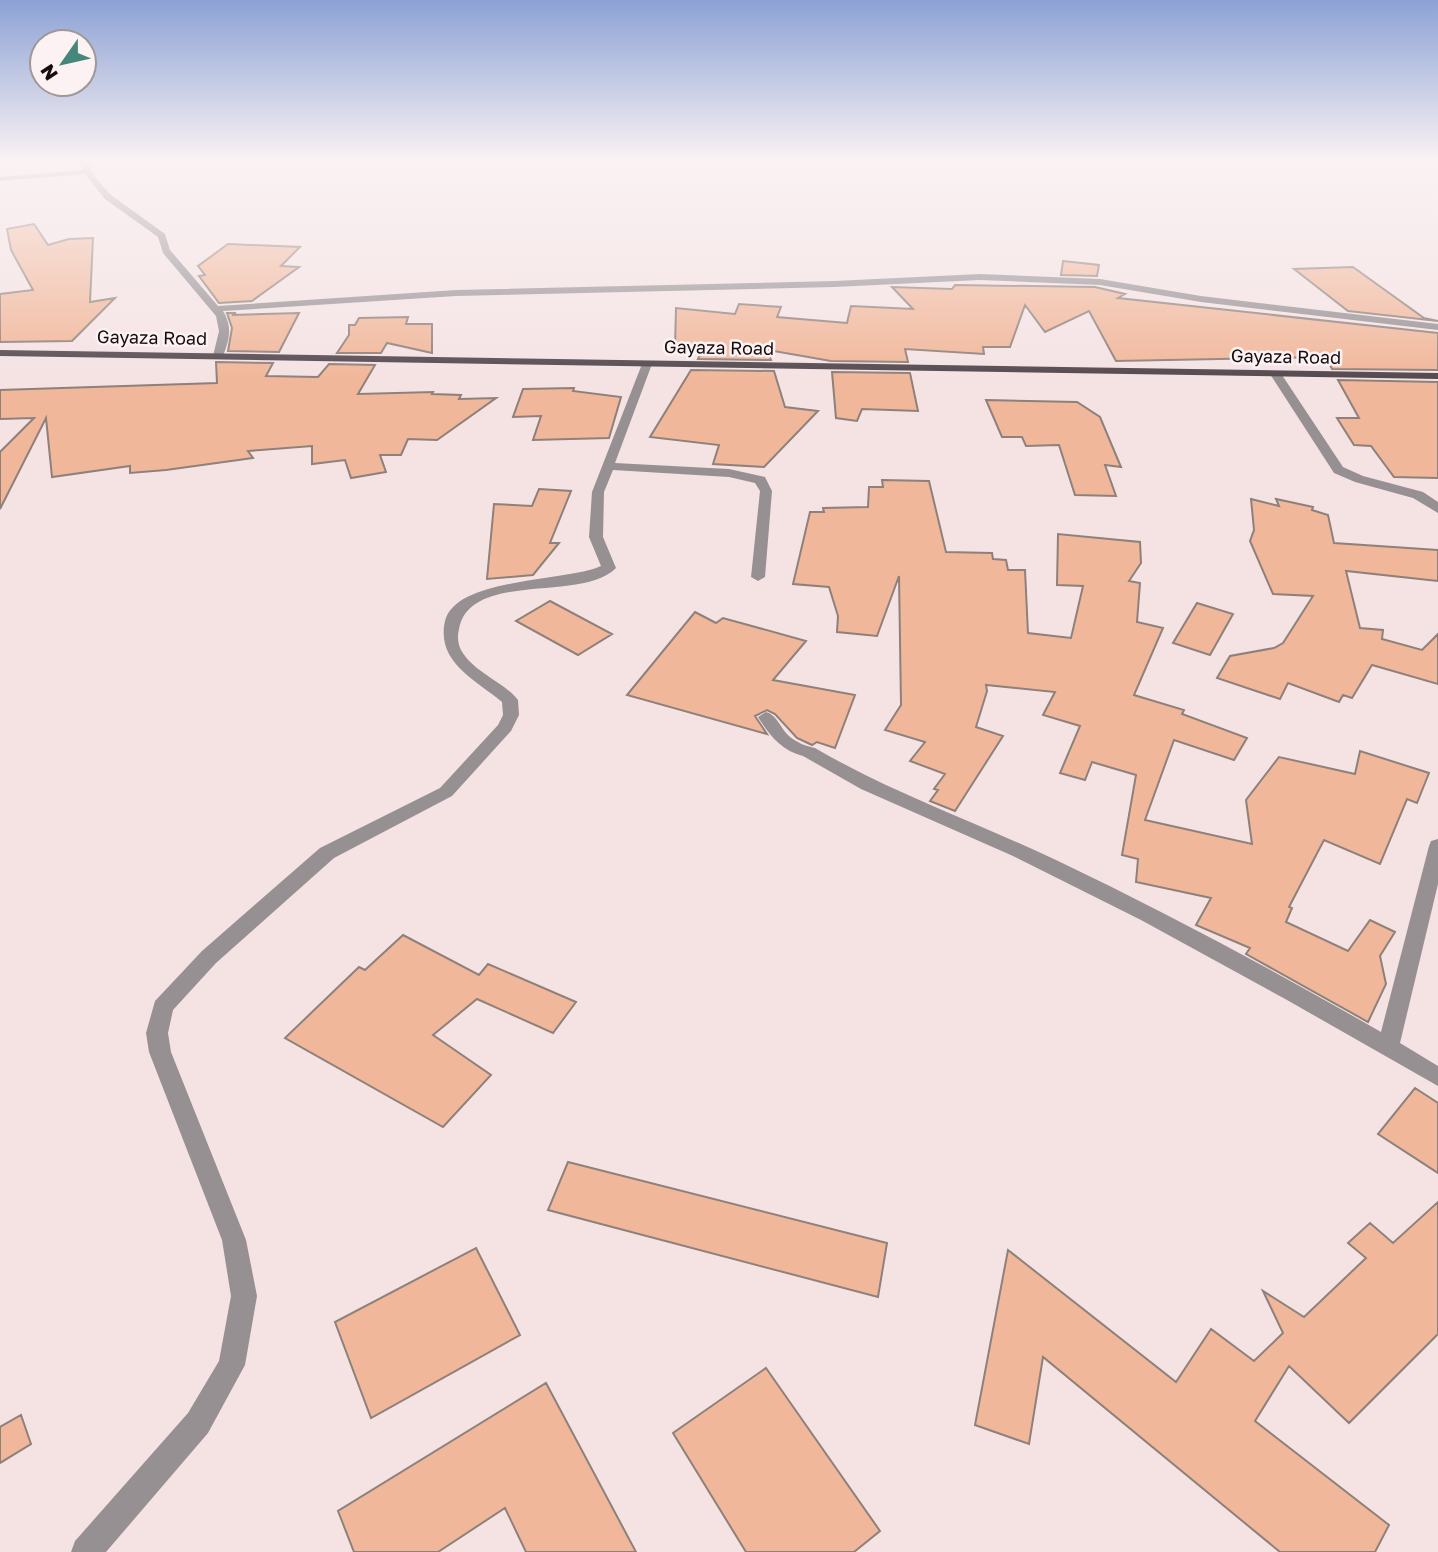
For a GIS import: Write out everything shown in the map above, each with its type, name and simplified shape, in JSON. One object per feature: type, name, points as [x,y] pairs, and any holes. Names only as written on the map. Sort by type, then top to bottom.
[{"type":"main road","name":"Gayaza Road","points":[[0,353],[1438,376]]},
{"type":"street","points":[[159,233],[166,251],[226,324],[218,356]]},
{"type":"street","points":[[216,309],[468,292],[834,284],[980,277],[1100,282],[1201,299],[1438,327]]},
{"type":"street","points":[[86,1552],[198,1423],[232,1365],[244,1296],[234,1240],[160,1052],[157,1033],[163,1007],[219,948],[289,884],[327,853],[446,792],[505,727],[511,715],[510,700],[456,654],[450,641],[449,626],[457,610],[492,593],[520,585],[589,578],[609,568],[596,537],[598,492],[647,364]]},
{"type":"street","points":[[1276,374],[1338,470],[1359,479],[1418,495],[1438,509]]},
{"type":"street","points":[[606,466],[729,473],[760,480],[766,491],[758,577]]},
{"type":"street","points":[[766,717],[778,738],[799,750],[809,752],[873,789],[1048,864],[1388,1046],[1438,1077]]},
{"type":"street","points":[[1388,1046],[1438,846]]},
{"type":"building","points":[[8,233],[40,233],[48,245],[69,239],[93,238],[90,302],[115,298],[72,341],[0,342],[0,294],[33,290],[11,250]]},
{"type":"building","points":[[228,244],[300,247],[281,266],[299,267],[252,301],[219,303],[199,276],[205,275],[198,266]]},
{"type":"building","points":[[1063,261],[1099,265],[1097,276],[1061,275]]},
{"type":"building","points":[[1353,267],[1424,318],[1438,321],[1348,311],[1294,269]]},
{"type":"building","points":[[955,285],[1095,287],[1125,294],[1118,298],[1438,333],[1438,370],[1332,369],[1326,357],[1116,361],[1089,311],[1045,332],[1025,305],[1010,347],[983,347],[984,354],[905,349],[908,362],[831,361],[768,350],[771,360],[698,359],[703,349],[675,348],[676,308],[735,314],[739,304],[781,307],[777,317],[847,323],[851,306],[913,309],[892,287],[952,289]]},
{"type":"building","points":[[227,313],[299,313],[279,352],[228,351],[232,328]]},
{"type":"building","points":[[408,317],[406,324],[432,324],[432,353],[387,343],[381,353],[337,353],[349,335],[349,325],[355,325],[359,318]]},
{"type":"building","points":[[216,362],[273,363],[266,376],[318,377],[329,364],[375,365],[358,394],[433,392],[432,394],[461,395],[459,399],[496,398],[437,440],[408,439],[401,455],[380,455],[386,472],[351,478],[345,460],[312,464],[312,446],[248,451],[253,458],[166,470],[130,473],[130,466],[52,477],[46,418],[0,509],[0,452],[34,418],[0,419],[0,390],[217,383]]},
{"type":"building","points":[[691,370],[774,371],[785,407],[818,411],[764,467],[713,464],[719,445],[650,437]]},
{"type":"building","points":[[832,372],[910,373],[918,411],[862,409],[857,421],[836,418]]},
{"type":"building","points":[[1338,380],[1438,382],[1438,478],[1394,477],[1371,446],[1354,445],[1337,418],[1359,418]]},
{"type":"building","points":[[574,388],[573,391],[621,397],[609,438],[533,440],[541,416],[513,417],[523,389]]},
{"type":"building","points":[[986,400],[1077,402],[1100,417],[1121,467],[1105,465],[1116,496],[1075,495],[1059,445],[1026,446],[1022,437],[1002,437]]},
{"type":"building","points":[[882,480],[929,481],[946,552],[992,553],[993,559],[1006,560],[1008,570],[1025,570],[1028,633],[1071,638],[1083,586],[1057,585],[1058,534],[1140,542],[1141,563],[1129,581],[1140,583],[1137,622],[1163,628],[1134,695],[1184,710],[1182,714],[1247,738],[1234,760],[1174,740],[1145,820],[1252,844],[1246,800],[1279,757],[1355,774],[1360,751],[1429,773],[1417,803],[1407,799],[1380,864],[1324,840],[1289,907],[1292,908],[1286,922],[1348,951],[1370,920],[1395,932],[1380,956],[1386,984],[1368,1022],[1246,954],[1250,948],[1196,925],[1211,898],[1136,882],[1138,859],[1122,855],[1136,775],[1092,762],[1085,780],[1060,773],[1080,726],[1043,715],[1055,692],[986,685],[987,691],[976,727],[1003,736],[955,811],[930,801],[938,790],[934,789],[945,774],[910,761],[925,742],[885,730],[901,705],[899,576],[877,636],[837,632],[838,616],[829,587],[793,584],[810,512],[824,512],[823,508],[868,507],[869,487],[883,487]]},
{"type":"building","points":[[539,489],[571,491],[550,543],[559,543],[533,575],[487,579],[494,504],[532,506]]},
{"type":"building","points":[[1251,499],[1279,506],[1276,499],[1313,507],[1312,510],[1328,515],[1334,543],[1438,550],[1438,581],[1346,571],[1360,628],[1383,630],[1382,639],[1422,650],[1438,634],[1438,684],[1372,665],[1352,698],[1343,695],[1339,702],[1288,683],[1280,699],[1217,678],[1230,656],[1274,648],[1283,643],[1313,596],[1273,594],[1250,541],[1254,530]]},
{"type":"building","points":[[550,601],[612,634],[578,655],[516,621]]},
{"type":"building","points":[[1197,603],[1233,614],[1210,655],[1173,643]]},
{"type":"building","points":[[695,612],[716,623],[723,618],[806,641],[773,680],[855,695],[835,748],[817,742],[812,745],[797,738],[775,714],[767,710],[755,716],[767,734],[627,695]]},
{"type":"building","points":[[403,935],[479,975],[488,964],[576,1002],[553,1033],[477,999],[433,1035],[491,1075],[443,1127],[285,1038],[359,967],[365,970]]},
{"type":"building","points":[[1415,1088],[1438,1103],[1438,1173],[1378,1134]]},
{"type":"building","points":[[568,1162],[887,1243],[878,1297],[548,1210]]},
{"type":"building","points":[[1438,1202],[1438,1334],[1349,1423],[1289,1366],[1255,1421],[1389,1525],[1375,1552],[1280,1552],[1043,1357],[1029,1444],[975,1425],[1008,1250],[1176,1382],[1211,1329],[1254,1361],[1283,1333],[1263,1291],[1304,1317],[1366,1258],[1348,1243],[1370,1223],[1393,1243]]},
{"type":"building","points":[[476,1248],[520,1335],[371,1418],[335,1322]]},
{"type":"building","points":[[766,1368],[880,1531],[854,1552],[746,1552],[673,1433]]},
{"type":"building","points":[[546,1383],[636,1552],[526,1552],[505,1508],[438,1552],[354,1552],[338,1511]]},
{"type":"building","points":[[21,1415],[31,1444],[0,1463],[0,1427]]}]
